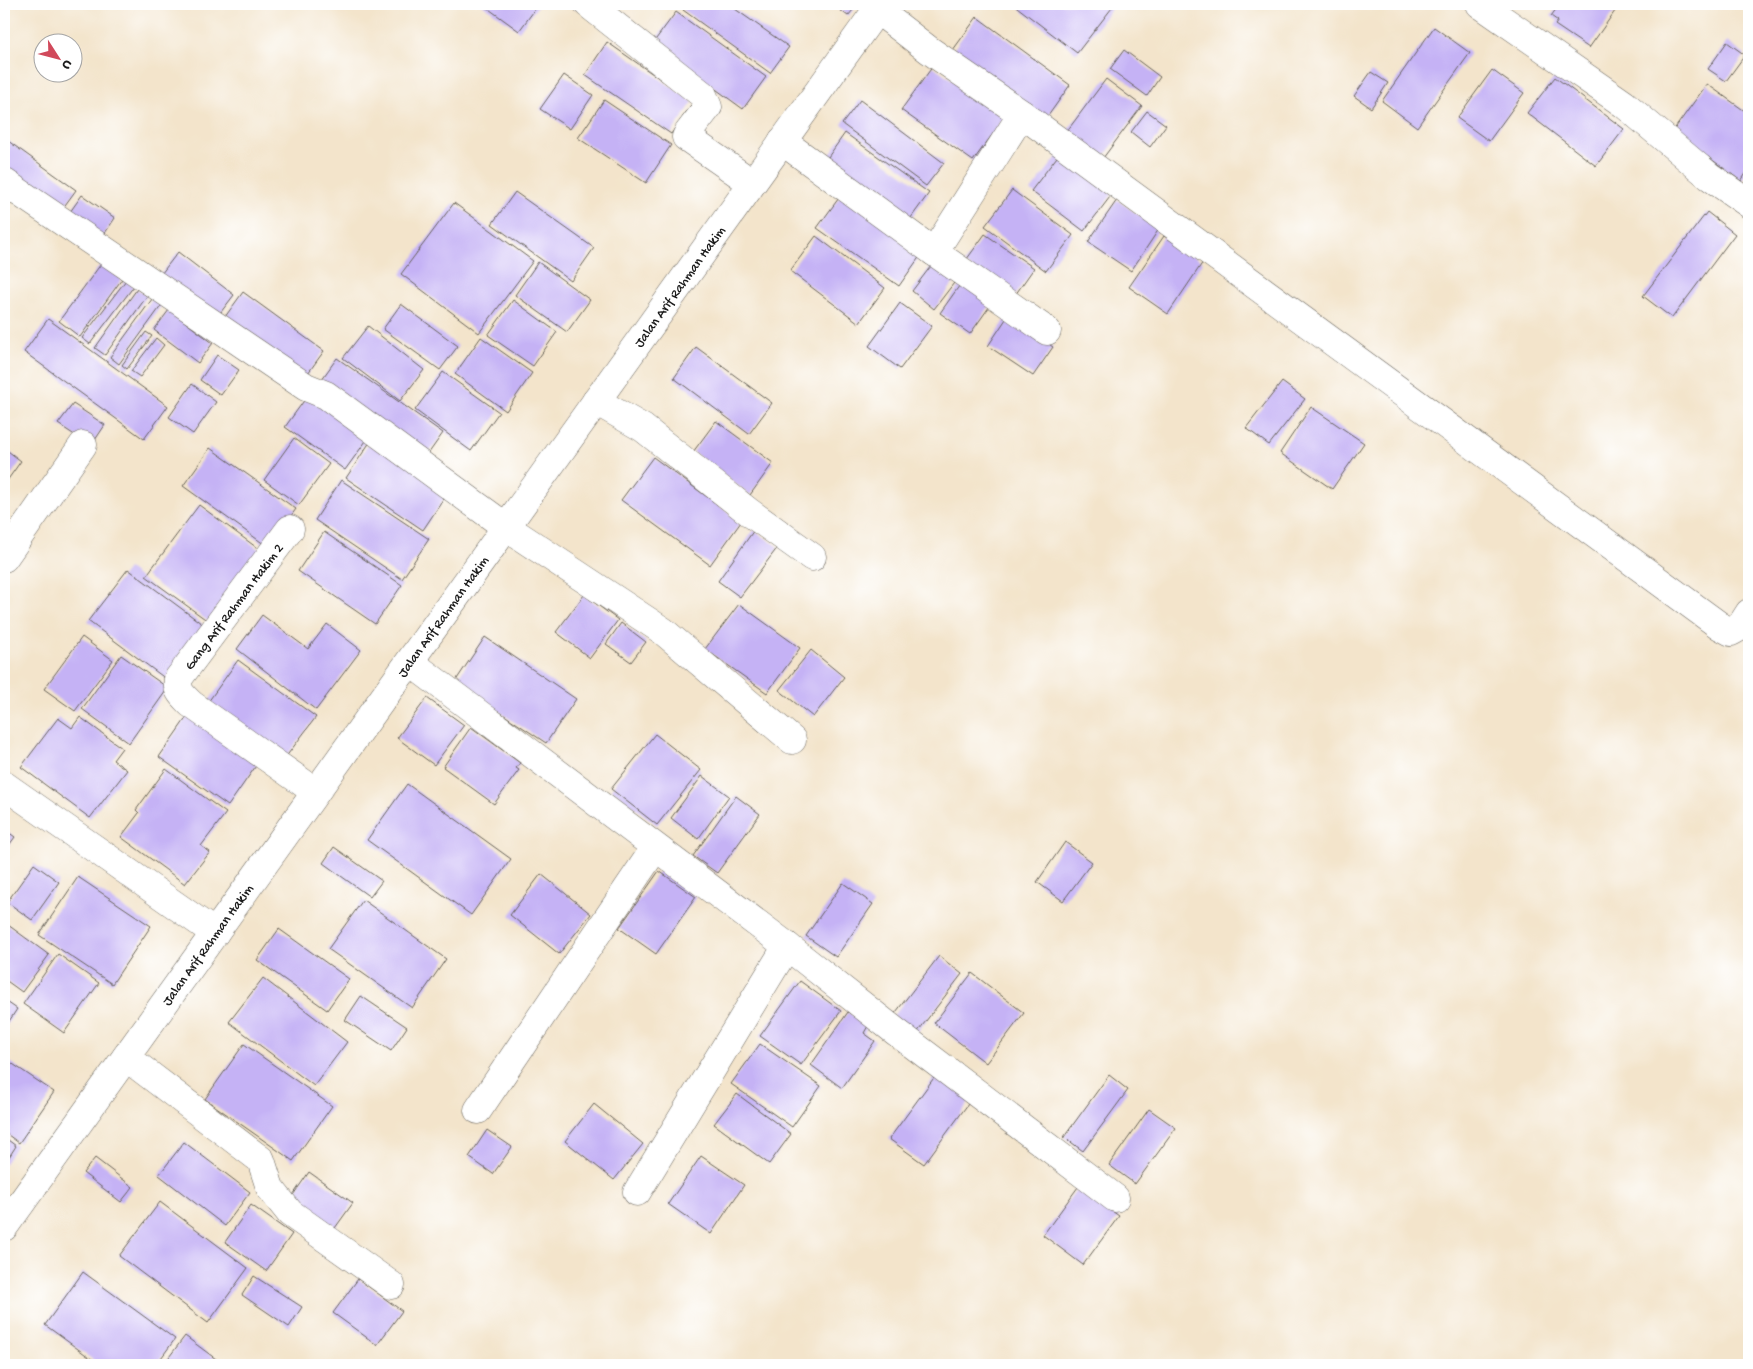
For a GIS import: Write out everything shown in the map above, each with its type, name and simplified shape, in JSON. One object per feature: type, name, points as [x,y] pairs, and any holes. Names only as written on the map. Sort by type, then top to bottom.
[{"type":"street","points":[[588,4],[704,95],[708,107],[686,138],[752,183]]},
{"type":"street","points":[[1480,4],[1624,104],[1709,176],[1749,204]]},
{"type":"street","points":[[878,7],[929,50],[1022,114],[1720,626],[1731,632],[1740,627],[1749,613]]},
{"type":"street","name":"Jalan Arif Rahman Hakim","points":[[4,1227],[878,7]]},
{"type":"street","points":[[934,252],[1022,114]]},
{"type":"street","points":[[782,141],[934,252],[1047,331]]},
{"type":"street","points":[[4,182],[306,387],[326,395],[506,527],[663,631],[792,740]]},
{"type":"street","points":[[596,401],[643,428],[749,512],[812,557]]},
{"type":"street","points":[[4,558],[83,445]]},
{"type":"street","name":"Gang Arif Rahman Hakim 2","points":[[290,529],[178,679],[177,685],[178,691],[191,704],[316,792]]},
{"type":"street","points":[[410,662],[655,848],[788,946],[895,1031],[1115,1198]]},
{"type":"street","points":[[4,785],[215,933]]},
{"type":"street","points":[[478,1110],[655,848]]},
{"type":"street","points":[[637,1192],[788,946]]},
{"type":"street","points":[[126,1057],[261,1160],[270,1188],[290,1213],[391,1285]]},
{"type":"building","points":[[482,4],[539,4],[519,31]]},
{"type":"building","points":[[687,4],[728,4],[789,47],[770,73],[683,10]]},
{"type":"building","points":[[832,4],[858,4],[848,16]]},
{"type":"building","points":[[1013,4],[1115,4],[1077,53]]},
{"type":"building","points":[[1560,4],[1620,4],[1589,48],[1555,25],[1558,21],[1551,16]]},
{"type":"building","points":[[676,12],[766,77],[743,109],[653,43]]},
{"type":"building","points":[[977,17],[1070,85],[1043,123],[950,54]]},
{"type":"building","points":[[1434,27],[1470,53],[1417,127],[1382,101]]},
{"type":"building","points":[[607,42],[693,102],[671,134],[585,75]]},
{"type":"building","points":[[1727,42],[1745,55],[1726,81],[1708,69]]},
{"type":"building","points":[[1124,50],[1160,77],[1147,96],[1110,69]]},
{"type":"building","points":[[933,66],[1005,117],[973,161],[901,110]]},
{"type":"building","points":[[1492,70],[1524,93],[1489,141],[1457,118]]},
{"type":"building","points":[[1371,72],[1388,83],[1371,108],[1354,96]]},
{"type":"building","points":[[564,75],[593,95],[570,129],[540,109]]},
{"type":"building","points":[[1555,77],[1624,129],[1596,166],[1527,113]]},
{"type":"building","points":[[1106,79],[1142,106],[1103,158],[1067,131]]},
{"type":"building","points":[[1707,84],[1749,114],[1749,169],[1741,181],[1673,131]]},
{"type":"building","points":[[604,100],[671,145],[646,183],[578,138]]},
{"type":"building","points":[[860,100],[944,163],[926,186],[842,124]]},
{"type":"building","points":[[1147,111],[1166,125],[1150,147],[1131,132]]},
{"type":"building","points":[[845,133],[929,193],[905,226],[821,167]]},
{"type":"building","points":[[4,138],[76,190],[60,212],[4,172]]},
{"type":"building","points":[[1060,153],[1113,193],[1084,231],[1031,191]]},
{"type":"building","points":[[1012,190],[1073,235],[1046,271],[985,226]]},
{"type":"building","points":[[844,191],[925,249],[899,286],[817,228]]},
{"type":"building","points":[[515,192],[594,248],[571,281],[492,224]]},
{"type":"building","points":[[82,195],[115,218],[99,242],[65,219]]},
{"type":"building","points":[[1117,200],[1159,229],[1131,271],[1088,242]]},
{"type":"building","points":[[454,203],[533,261],[479,333],[401,274]]},
{"type":"building","points":[[1707,212],[1735,234],[1672,318],[1643,296]]},
{"type":"building","points":[[985,234],[1034,268],[1013,298],[964,263]]},
{"type":"building","points":[[816,236],[885,288],[859,323],[790,271]]},
{"type":"building","points":[[1164,236],[1203,262],[1168,314],[1129,287]]},
{"type":"building","points":[[178,252],[234,295],[214,321],[158,278]]},
{"type":"building","points":[[538,262],[590,300],[567,332],[515,295]]},
{"type":"building","points":[[934,262],[957,279],[934,309],[912,291]]},
{"type":"building","points":[[101,264],[122,279],[80,337],[59,321]]},
{"type":"building","points":[[126,280],[134,286],[90,344],[82,338]]},
{"type":"building","points":[[962,282],[992,303],[970,334],[940,313]]},
{"type":"building","points":[[137,289],[147,296],[105,355],[95,348]]},
{"type":"building","points":[[243,292],[324,351],[303,380],[222,321]]},
{"type":"building","points":[[155,295],[164,302],[119,364],[110,357]]},
{"type":"building","points":[[513,300],[557,332],[533,366],[488,335]]},
{"type":"building","points":[[900,303],[932,326],[900,369],[869,346]]},
{"type":"building","points":[[401,304],[458,346],[440,370],[383,329]]},
{"type":"building","points":[[169,310],[213,343],[198,363],[154,330]]},
{"type":"building","points":[[1008,316],[1053,347],[1033,376],[988,346]]},
{"type":"building","points":[[48,319],[168,406],[144,439],[24,352]]},
{"type":"building","points":[[368,326],[424,370],[400,401],[343,358]]},
{"type":"building","points":[[146,332],[152,336],[127,369],[122,365]]},
{"type":"building","points":[[481,337],[532,373],[506,411],[455,374]]},
{"type":"building","points":[[156,338],[164,345],[140,377],[131,371]]},
{"type":"building","points":[[696,347],[772,403],[749,434],[674,378]]},
{"type":"building","points":[[217,355],[239,370],[221,395],[200,380]]},
{"type":"building","points":[[337,358],[443,433],[426,457],[319,383]]},
{"type":"building","points":[[443,372],[499,412],[471,451],[415,410]]},
{"type":"building","points":[[1282,382],[1305,399],[1269,445],[1246,428]]},
{"type":"building","points":[[192,384],[216,402],[193,434],[169,417]]},
{"type":"building","points":[[311,391],[371,434],[345,470],[285,427]]},
{"type":"building","points":[[73,404],[105,425],[91,446],[58,424]]},
{"type":"building","points":[[1311,407],[1364,443],[1332,489],[1280,453]]},
{"type":"building","points":[[716,421],[773,463],[750,495],[693,452]]},
{"type":"building","points":[[294,438],[329,464],[299,505],[264,480]]},
{"type":"building","points":[[372,439],[449,491],[423,530],[346,478]]},
{"type":"building","points":[[4,448],[21,461],[4,485]]},
{"type":"building","points":[[210,448],[296,509],[268,547],[183,486]]},
{"type":"building","points":[[653,457],[741,522],[710,565],[621,500]]},
{"type":"building","points":[[341,480],[429,539],[402,579],[315,520]]},
{"type":"building","points":[[199,505],[264,553],[212,624],[146,576]]},
{"type":"building","points":[[754,530],[778,547],[740,597],[718,581]]},
{"type":"building","points":[[324,532],[402,585],[375,624],[298,571]]},
{"type":"building","points":[[128,569],[205,626],[166,679],[88,621]]},
{"type":"building","points":[[584,595],[618,620],[590,658],[556,632]]},
{"type":"building","points":[[739,604],[800,648],[767,693],[705,649]]},
{"type":"building","points":[[262,615],[308,649],[327,624],[361,650],[316,710],[237,649]]},
{"type":"building","points":[[621,623],[646,642],[631,662],[606,644]]},
{"type":"building","points":[[82,637],[113,660],[75,711],[44,689]]},
{"type":"building","points":[[485,637],[576,699],[546,743],[455,682]]},
{"type":"building","points":[[811,650],[844,677],[813,717],[779,690]]},
{"type":"building","points":[[121,655],[168,688],[129,743],[82,709]]},
{"type":"building","points":[[238,660],[316,717],[285,758],[208,702]]},
{"type":"building","points":[[427,698],[464,725],[434,765],[397,738]]},
{"type":"building","points":[[189,714],[258,763],[228,806],[159,757]]},
{"type":"building","points":[[80,717],[122,748],[113,760],[127,770],[90,818],[21,767],[58,718],[72,728]]},
{"type":"building","points":[[471,727],[520,763],[516,768],[519,770],[494,804],[443,767]]},
{"type":"building","points":[[655,734],[701,770],[657,825],[611,789]]},
{"type":"building","points":[[166,769],[226,813],[201,846],[210,852],[185,884],[121,837],[139,813],[136,810]]},
{"type":"building","points":[[702,776],[729,796],[698,839],[671,818]]},
{"type":"building","points":[[407,784],[511,859],[471,915],[367,840]]},
{"type":"building","points":[[736,796],[760,814],[717,873],[693,856]]},
{"type":"building","points":[[4,829],[15,837],[4,852]]},
{"type":"building","points":[[1065,842],[1092,862],[1063,901],[1037,882]]},
{"type":"building","points":[[334,847],[382,881],[370,897],[323,863]]},
{"type":"building","points":[[34,864],[59,882],[32,920],[7,902]]},
{"type":"building","points":[[659,871],[696,897],[656,954],[619,928]]},
{"type":"building","points":[[541,874],[591,914],[559,954],[510,915]]},
{"type":"building","points":[[78,877],[151,926],[112,984],[39,935]]},
{"type":"building","points":[[843,883],[873,904],[836,957],[806,936]]},
{"type":"building","points":[[363,900],[446,959],[412,1008],[328,949]]},
{"type":"building","points":[[4,922],[49,955],[22,992],[4,979]]},
{"type":"building","points":[[279,929],[349,979],[327,1010],[257,960]]},
{"type":"building","points":[[58,954],[99,983],[64,1033],[23,1004]]},
{"type":"building","points":[[939,956],[962,974],[916,1034],[893,1016]]},
{"type":"building","points":[[972,973],[1024,1013],[986,1063],[934,1023]]},
{"type":"building","points":[[263,978],[347,1042],[314,1086],[229,1022]]},
{"type":"building","points":[[800,981],[841,1011],[801,1065],[760,1036]]},
{"type":"building","points":[[361,996],[407,1027],[391,1051],[345,1020]]},
{"type":"building","points":[[4,1000],[17,1009],[4,1029]]},
{"type":"building","points":[[848,1012],[868,1026],[864,1033],[875,1041],[842,1088],[811,1065]]},
{"type":"building","points":[[244,1044],[332,1106],[293,1161],[205,1099]]},
{"type":"building","points":[[760,1044],[821,1086],[792,1127],[731,1084]]},
{"type":"building","points":[[4,1058],[54,1092],[19,1143],[4,1132]]},
{"type":"building","points":[[936,1075],[971,1100],[924,1164],[889,1139]]},
{"type":"building","points":[[1109,1075],[1128,1090],[1083,1151],[1064,1137]]},
{"type":"building","points":[[737,1094],[791,1134],[769,1164],[714,1124]]},
{"type":"building","points":[[594,1104],[643,1144],[614,1180],[565,1141]]},
{"type":"building","points":[[1149,1109],[1176,1128],[1135,1184],[1109,1165]]},
{"type":"building","points":[[487,1130],[512,1147],[493,1174],[469,1157]]},
{"type":"building","points":[[4,1137],[16,1146],[4,1165]]},
{"type":"building","points":[[184,1142],[250,1192],[225,1226],[159,1175]]},
{"type":"building","points":[[701,1156],[744,1185],[711,1234],[668,1204]]},
{"type":"building","points":[[95,1158],[133,1187],[121,1202],[83,1173]]},
{"type":"building","points":[[309,1172],[353,1203],[335,1228],[291,1198]]},
{"type":"building","points":[[1078,1187],[1119,1216],[1083,1265],[1043,1235]]},
{"type":"building","points":[[160,1202],[248,1268],[208,1323],[119,1256]]},
{"type":"building","points":[[251,1205],[292,1234],[266,1271],[225,1242]]},
{"type":"building","points":[[83,1272],[175,1339],[156,1365],[100,1365],[45,1325]]},
{"type":"building","points":[[254,1276],[302,1307],[289,1327],[242,1295]]},
{"type":"building","points":[[358,1279],[402,1311],[377,1345],[333,1313]]},
{"type":"building","points":[[185,1336],[224,1365],[163,1365]]}]
